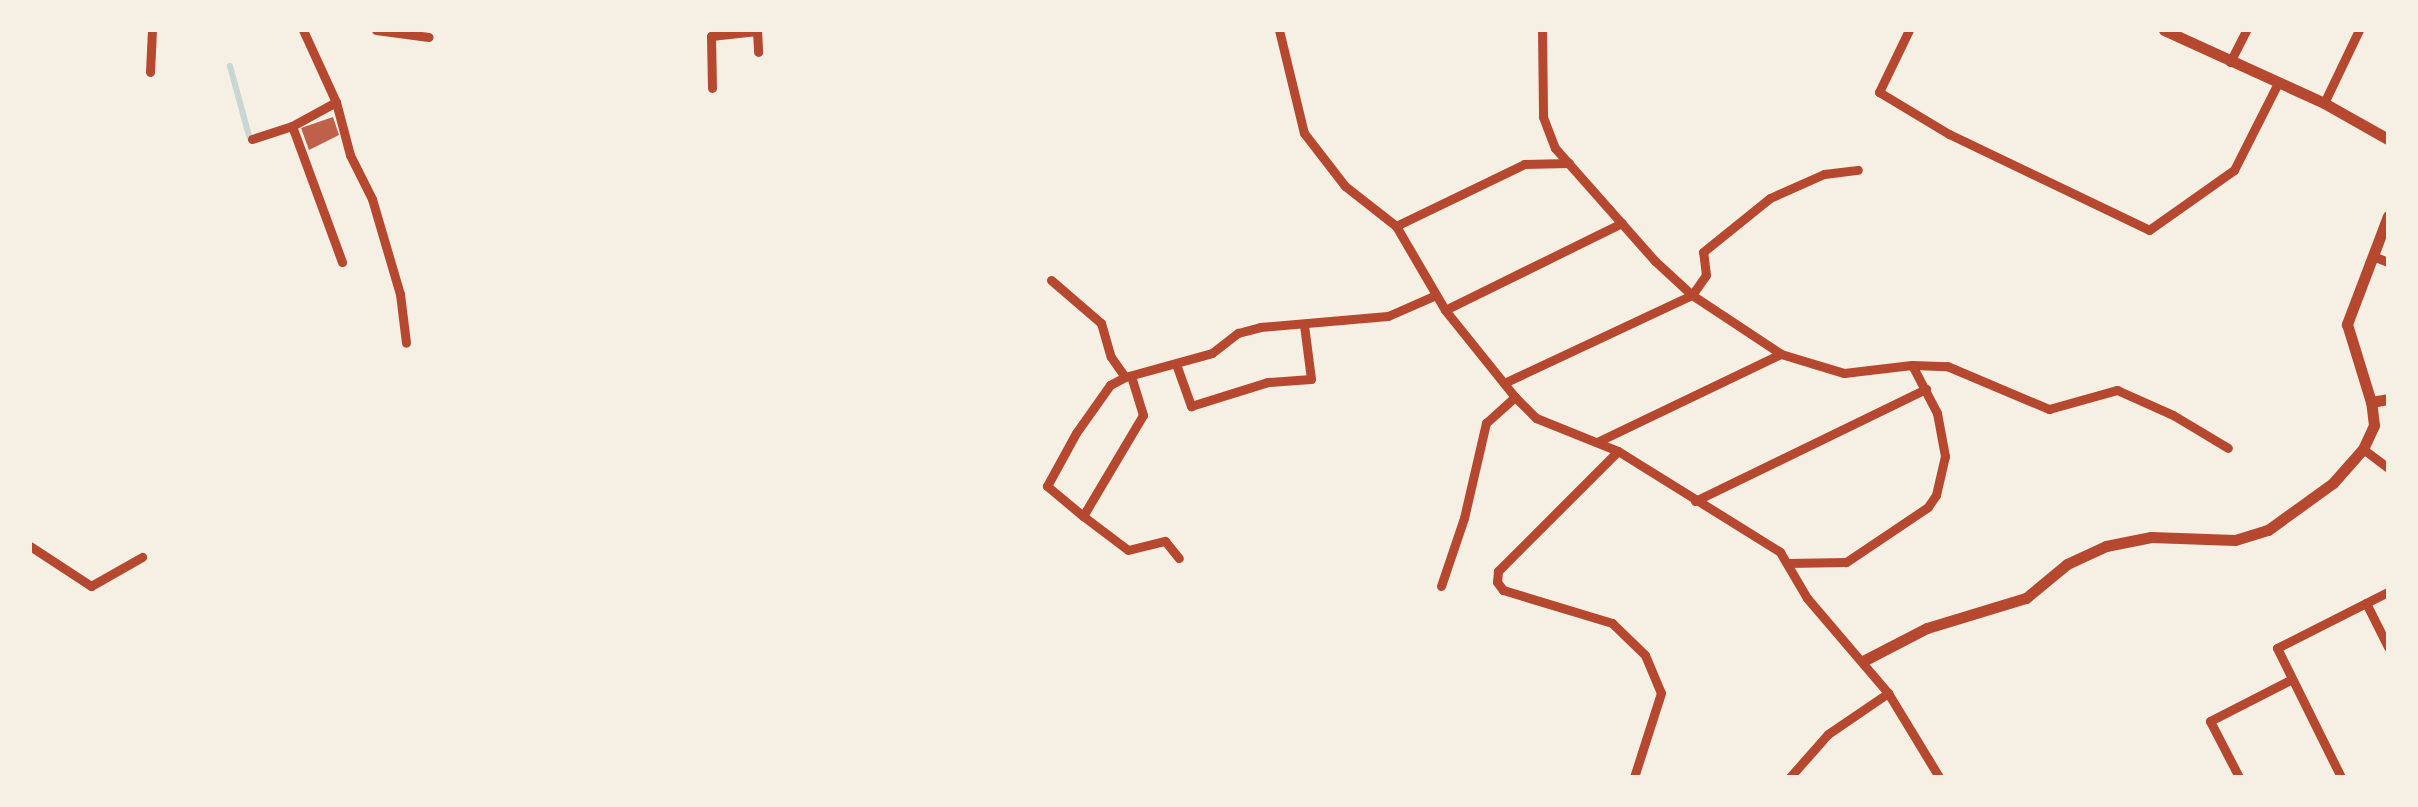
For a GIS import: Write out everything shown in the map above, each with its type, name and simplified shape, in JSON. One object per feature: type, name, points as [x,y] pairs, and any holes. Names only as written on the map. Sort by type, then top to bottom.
[{"type":"street","points":[[150,72],[152,30]]},
{"type":"street","points":[[303,30],[336,102],[350,155],[364,174],[400,294],[406,343]]},
{"type":"street","points":[[376,30],[430,37]]},
{"type":"street","points":[[712,88],[711,36],[757,30],[758,52]]},
{"type":"street","points":[[1279,30],[1304,132],[1345,186],[1396,226],[1445,310],[1515,397],[1536,418],[1565,433],[1618,451],[1780,552],[1807,598],[1888,693],[1939,777]]},
{"type":"street","points":[[1542,30],[1543,117],[1556,148],[1692,296],[1781,354],[1844,373],[1912,365],[1947,366],[2050,410],[2117,390],[2173,415],[2228,448]]},
{"type":"street","points":[[1909,30],[1879,92],[1949,134],[2149,230],[2234,170],[2277,85]]},
{"type":"street","points":[[2164,30],[2277,85],[2324,103],[2388,138]]},
{"type":"street","points":[[2230,62],[2246,30]]},
{"type":"street","points":[[2324,103],[2359,30]]},
{"type":"street","points":[[252,139],[292,126],[336,102]]},
{"type":"street","points":[[292,126],[342,262]]},
{"type":"street","points":[[1396,226],[1524,164],[1570,163]]},
{"type":"street","points":[[1504,383],[1692,296],[1706,275],[1703,252],[1770,198],[1824,174],[1858,170]]},
{"type":"street","points":[[1863,661],[1927,628],[2026,598],[2067,564],[2106,546],[2150,537],[2235,540],[2268,530],[2333,484],[2363,449],[2374,425],[2371,402],[2347,324],[2388,216]]},
{"type":"street","points":[[1445,310],[1622,223]]},
{"type":"street","points":[[2373,256],[2388,262]]},
{"type":"street","points":[[1052,280],[1102,323],[1111,357],[1128,377],[1143,415],[1083,516]]},
{"type":"street","points":[[1179,558],[1165,542],[1128,550],[1047,486],[1076,433],[1110,385],[1212,354],[1238,333],[1260,327],[1388,316],[1436,296]]},
{"type":"street","points":[[1176,364],[1191,406],[1268,382],[1311,378],[1304,325]]},
{"type":"street","points":[[1597,442],[1781,354]]},
{"type":"street","points":[[1787,563],[1846,562],[1928,506],[1945,456],[1937,413],[1912,365]]},
{"type":"street","points":[[1695,501],[1926,390]]},
{"type":"street","points":[[1442,586],[1464,518],[1486,423],[1515,397]]},
{"type":"street","points":[[2371,402],[2388,400]]},
{"type":"street","points":[[2363,449],[2388,468]]},
{"type":"street","points":[[1618,451],[1498,571],[1497,582],[1503,590],[1612,622],[1645,656],[1661,693],[1634,777]]},
{"type":"street","points":[[30,546],[91,586],[142,557]]},
{"type":"street","points":[[2341,777],[2276,648],[2388,592]]},
{"type":"street","points":[[2366,603],[2388,646]]},
{"type":"street","points":[[2239,777],[2210,721],[2290,680]]},
{"type":"street","points":[[1790,777],[1828,734],[1888,693]]},
{"type":"building","points":[[333,117],[339,135],[309,150],[301,128]]},
{"type":"waterway","points":[[230,66],[249,136]]}]
